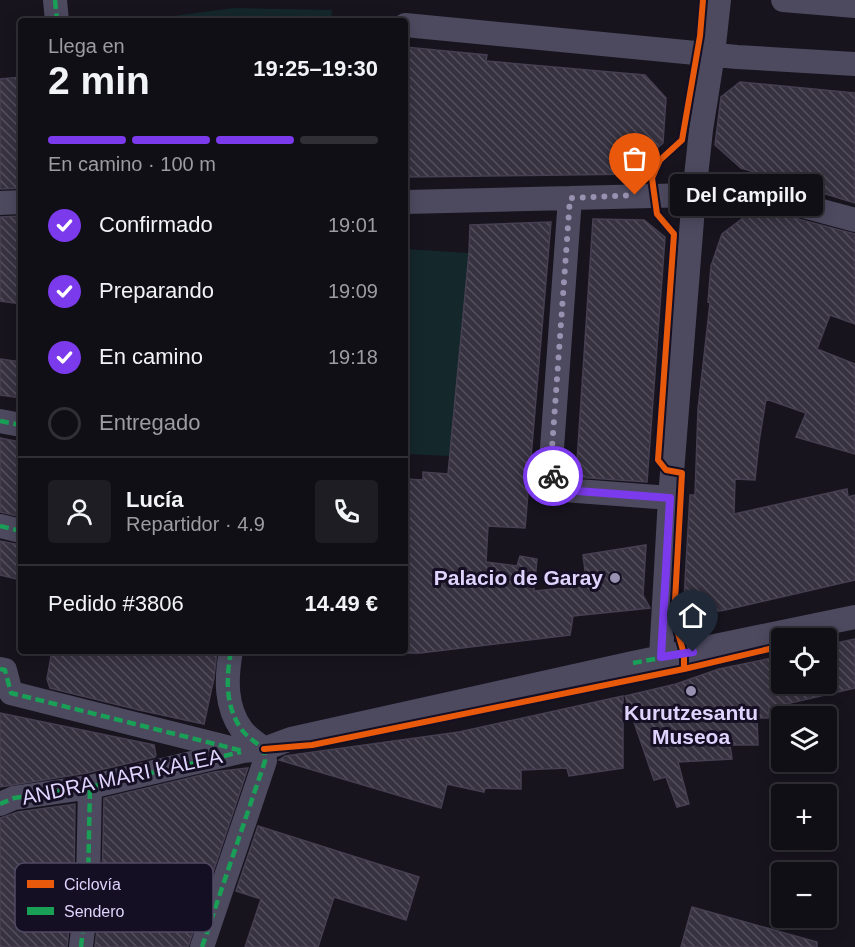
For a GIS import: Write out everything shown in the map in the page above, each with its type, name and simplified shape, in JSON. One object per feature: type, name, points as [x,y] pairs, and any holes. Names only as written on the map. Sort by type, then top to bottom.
[{"type":"street","points":[[55,0],[57,18]]},
{"type":"street","points":[[661,657],[670,498],[694,195],[719,0]]},
{"type":"street","points":[[783,0],[855,6]]},
{"type":"street","points":[[408,25],[713,54],[855,64]]},
{"type":"street","points":[[698,153],[728,187]]},
{"type":"street","points":[[408,202],[694,195],[728,187],[855,220]]},
{"type":"street","points":[[669,195],[691,235]]},
{"type":"street","points":[[570,198],[551,462],[554,481],[564,490],[670,498]]},
{"type":"street","points":[[0,203],[18,202]]},
{"type":"street","points":[[0,421],[18,424]]},
{"type":"street","points":[[0,526],[18,530]]},
{"type":"street","name":"ANDRA MARI KALEA","points":[[0,804],[14,798],[90,787],[254,750],[291,739],[661,657],[855,617]]},
{"type":"street","points":[[213,915],[265,761],[254,750],[231,711],[228,669],[230,654]]},
{"type":"street","points":[[0,669],[5,670],[11,693],[254,750]]},
{"type":"street","points":[[88,863],[90,787]]},
{"type":"street","points":[[81,947],[83,932]]},
{"type":"street","points":[[202,947],[207,932]]},
{"type":"green space","points":[[234,8],[332,10],[331,18],[159,18]]},
{"type":"green space","points":[[408,249],[469,253],[450,456],[408,454]]},
{"type":"building","points":[[408,47],[487,55],[486,61],[645,75],[666,98],[663,143],[646,158],[638,174],[408,177]]},
{"type":"building","points":[[18,77],[18,188],[0,189],[0,79]]},
{"type":"building","points":[[740,82],[855,93],[855,203],[741,168],[715,145],[721,97]]},
{"type":"building","points":[[756,208],[855,234],[855,324],[830,315],[817,349],[855,364],[855,454],[796,437],[806,413],[766,399],[755,480],[735,479],[734,514],[847,489],[848,497],[855,495],[855,580],[725,610],[683,617],[690,495],[695,495],[698,409],[710,303],[708,302],[711,266],[722,234]]},
{"type":"building","points":[[18,216],[18,304],[0,301],[0,217]]},
{"type":"building","points":[[593,219],[644,220],[665,237],[647,482],[576,477]]},
{"type":"building","points":[[551,222],[525,528],[488,526],[486,562],[517,566],[520,556],[537,559],[534,591],[587,586],[583,555],[646,545],[643,595],[650,608],[573,616],[570,635],[408,653],[408,479],[423,480],[423,472],[448,474],[470,225]]},
{"type":"building","points":[[0,359],[18,362],[18,398],[0,395]]},
{"type":"building","points":[[0,438],[18,441],[18,516],[0,512]]},
{"type":"building","points":[[0,541],[18,544],[18,579],[0,575]]},
{"type":"building","points":[[855,639],[855,688],[837,692],[837,643]]},
{"type":"building","points":[[51,654],[217,654],[204,724],[50,688],[47,679]]},
{"type":"building","points":[[771,658],[771,694],[829,694],[771,706],[768,718],[757,718],[758,745],[730,745],[732,759],[678,762],[689,804],[677,807],[666,777],[654,780],[625,696],[676,684],[719,669]]},
{"type":"building","points":[[623,696],[623,768],[569,776],[567,768],[521,770],[521,789],[485,788],[484,792],[447,784],[441,808],[279,760],[285,756],[459,732]]},
{"type":"building","points":[[0,713],[154,745],[156,755],[87,773],[0,787]]},
{"type":"building","points":[[248,768],[213,872],[213,863],[102,863],[104,798],[214,772]]},
{"type":"building","points":[[75,804],[74,863],[15,863],[15,932],[69,932],[67,947],[0,947],[0,818],[18,812]]},
{"type":"building","points":[[258,826],[419,877],[406,920],[334,897],[318,947],[245,947],[261,899],[236,891]]},
{"type":"building","points":[[692,907],[817,942],[817,947],[681,947]]},
{"type":"building","points":[[97,932],[193,932],[188,947],[95,947]]},
{"type":"marked path","points":[[55,0],[57,18]]},
{"type":"marked path","points":[[0,421],[18,424]]},
{"type":"marked path","points":[[0,526],[18,530]]},
{"type":"marked path","points":[[661,657],[664,603]]},
{"type":"marked path","points":[[633,663],[688,653]]},
{"type":"marked path","points":[[213,915],[265,761],[264,749],[244,733],[232,712],[228,692],[231,654]]},
{"type":"marked path","points":[[0,669],[5,670],[11,693],[243,751]]},
{"type":"marked path","points":[[0,804],[14,798],[90,787],[241,752]]},
{"type":"marked path","points":[[88,863],[90,787]]},
{"type":"marked path","points":[[81,947],[83,932]]},
{"type":"marked path","points":[[202,947],[207,932]]},
{"type":"cycle path","points":[[684,669],[684,654],[674,619],[682,473],[666,470],[658,460],[674,234],[657,214],[652,178],[660,160],[682,140],[700,36],[703,0]]},
{"type":"cycle path","points":[[264,749],[312,745],[684,669],[771,649]]},
{"type":"way so far","points":[[553,476],[551,462],[570,198],[635,195]]},
{"type":"place","name":"Del Campillo","points":[[635,195]]},
{"type":"place","name":"Palacio de Garay","points":[[615,578]]},
{"type":"place","name":"Kurutzesantu Museoa","points":[[691,691]]},
{"type":"route","points":[[553,476],[554,481],[564,490],[670,498],[661,657],[693,652]]}]
